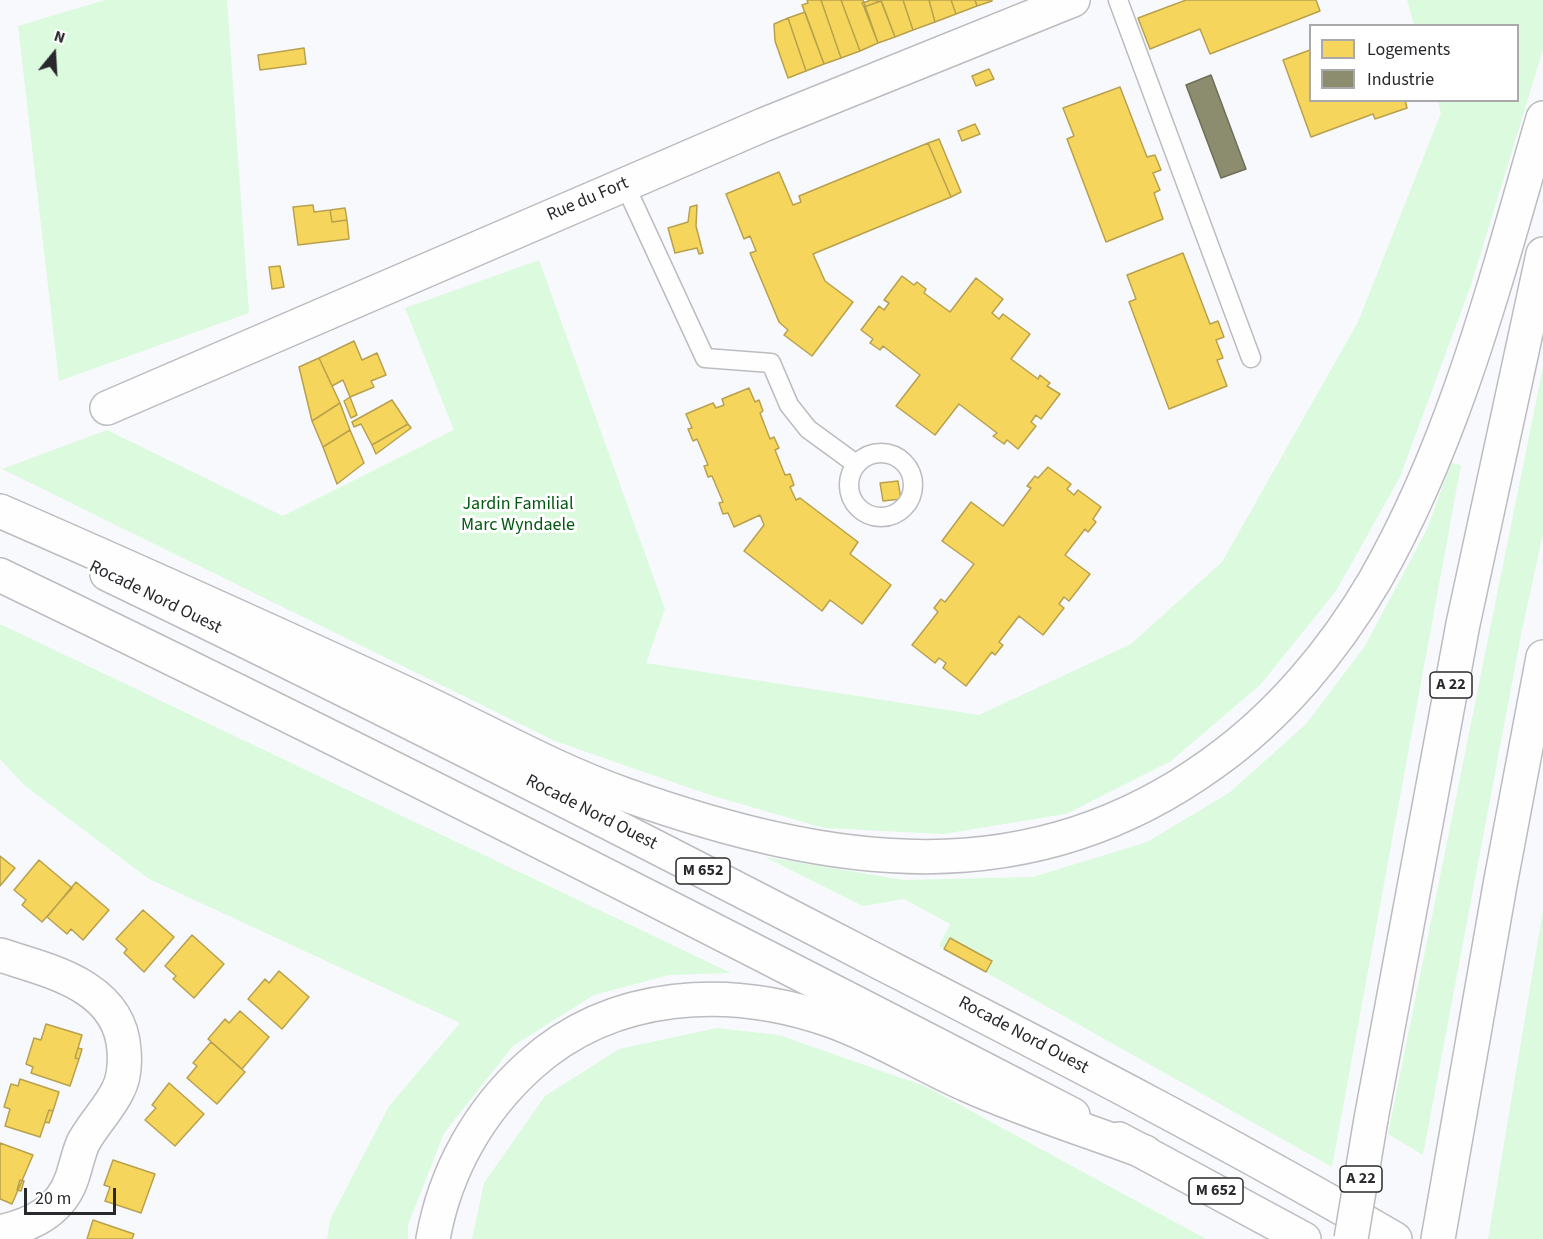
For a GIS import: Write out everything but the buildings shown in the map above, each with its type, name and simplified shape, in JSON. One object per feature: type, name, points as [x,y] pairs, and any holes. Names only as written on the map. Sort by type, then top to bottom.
[{"type":"main road","name":"Rue du Fort","points":[[107,408],[763,125],[1073,0]]},
{"type":"main road","points":[[0,511],[626,795],[740,829],[818,848],[873,855],[935,857],[1036,847],[1097,828],[1145,807],[1188,781],[1267,720],[1306,677],[1341,632],[1372,585],[1400,536],[1430,469],[1474,350],[1543,118]]},
{"type":"main road","name":"A 22","points":[[1351,1239],[1371,1119],[1463,624],[1543,254]]},
{"type":"main road","name":"Rocade Nord Ouest","points":[[0,523],[406,720],[741,890],[1094,1073],[1395,1239]]},
{"type":"main road","name":"M 652","points":[[0,575],[498,818],[866,1006],[1145,1152],[1304,1239]]},
{"type":"main road","points":[[1438,1239],[1543,657]]},
{"type":"main road","points":[[0,955],[67,977],[93,991],[111,1012],[123,1035],[125,1060],[119,1088],[88,1133],[77,1155],[66,1192],[48,1213],[25,1226],[0,1232]]},
{"type":"main road","points":[[433,1239],[447,1185],[472,1132],[485,1112],[521,1073],[561,1041],[607,1018],[658,1003],[686,999],[739,999],[768,1003],[832,1021],[967,1085],[1145,1152]]},
{"type":"lane","points":[[1118,0],[1251,358]]},
{"type":"lane","points":[[625,185],[705,358],[771,363],[789,405],[808,429],[856,464]]},
{"type":"green space","points":[[105,0],[227,0],[249,313],[59,381],[18,26]]},
{"type":"green space","name":"Jardin Familial Marc Wyndaele","points":[[1407,0],[1543,0],[1543,50],[1471,285],[1400,477],[1336,591],[1260,685],[1171,761],[1066,814],[943,834],[824,828],[710,795],[555,741],[2,469],[107,430],[283,516],[454,430],[405,308],[539,260],[665,609],[646,663],[979,715],[1131,644],[1222,562],[1358,322],[1441,113],[1438,102],[1519,102],[1519,24],[1414,24]]},
{"type":"green space","points":[[1543,367],[1543,534],[1522,630],[1423,1155],[1388,1134]]},
{"type":"green space","points":[[1451,463],[1461,465],[1332,1167],[939,946],[950,924],[904,899],[863,906],[765,857],[904,880],[1033,877],[1147,842],[1229,793],[1306,724],[1365,646],[1427,529]]},
{"type":"green space","points":[[0,624],[731,973],[669,975],[594,995],[513,1046],[444,1133],[408,1225],[408,1239],[327,1239],[330,1220],[389,1106],[460,1023],[149,879],[24,785],[0,759]]},
{"type":"green space","points":[[1543,910],[1543,1239],[1488,1239]]},
{"type":"green space","points":[[717,1028],[779,1035],[927,1087],[1206,1239],[472,1239],[484,1183],[545,1096],[619,1049]]}]
